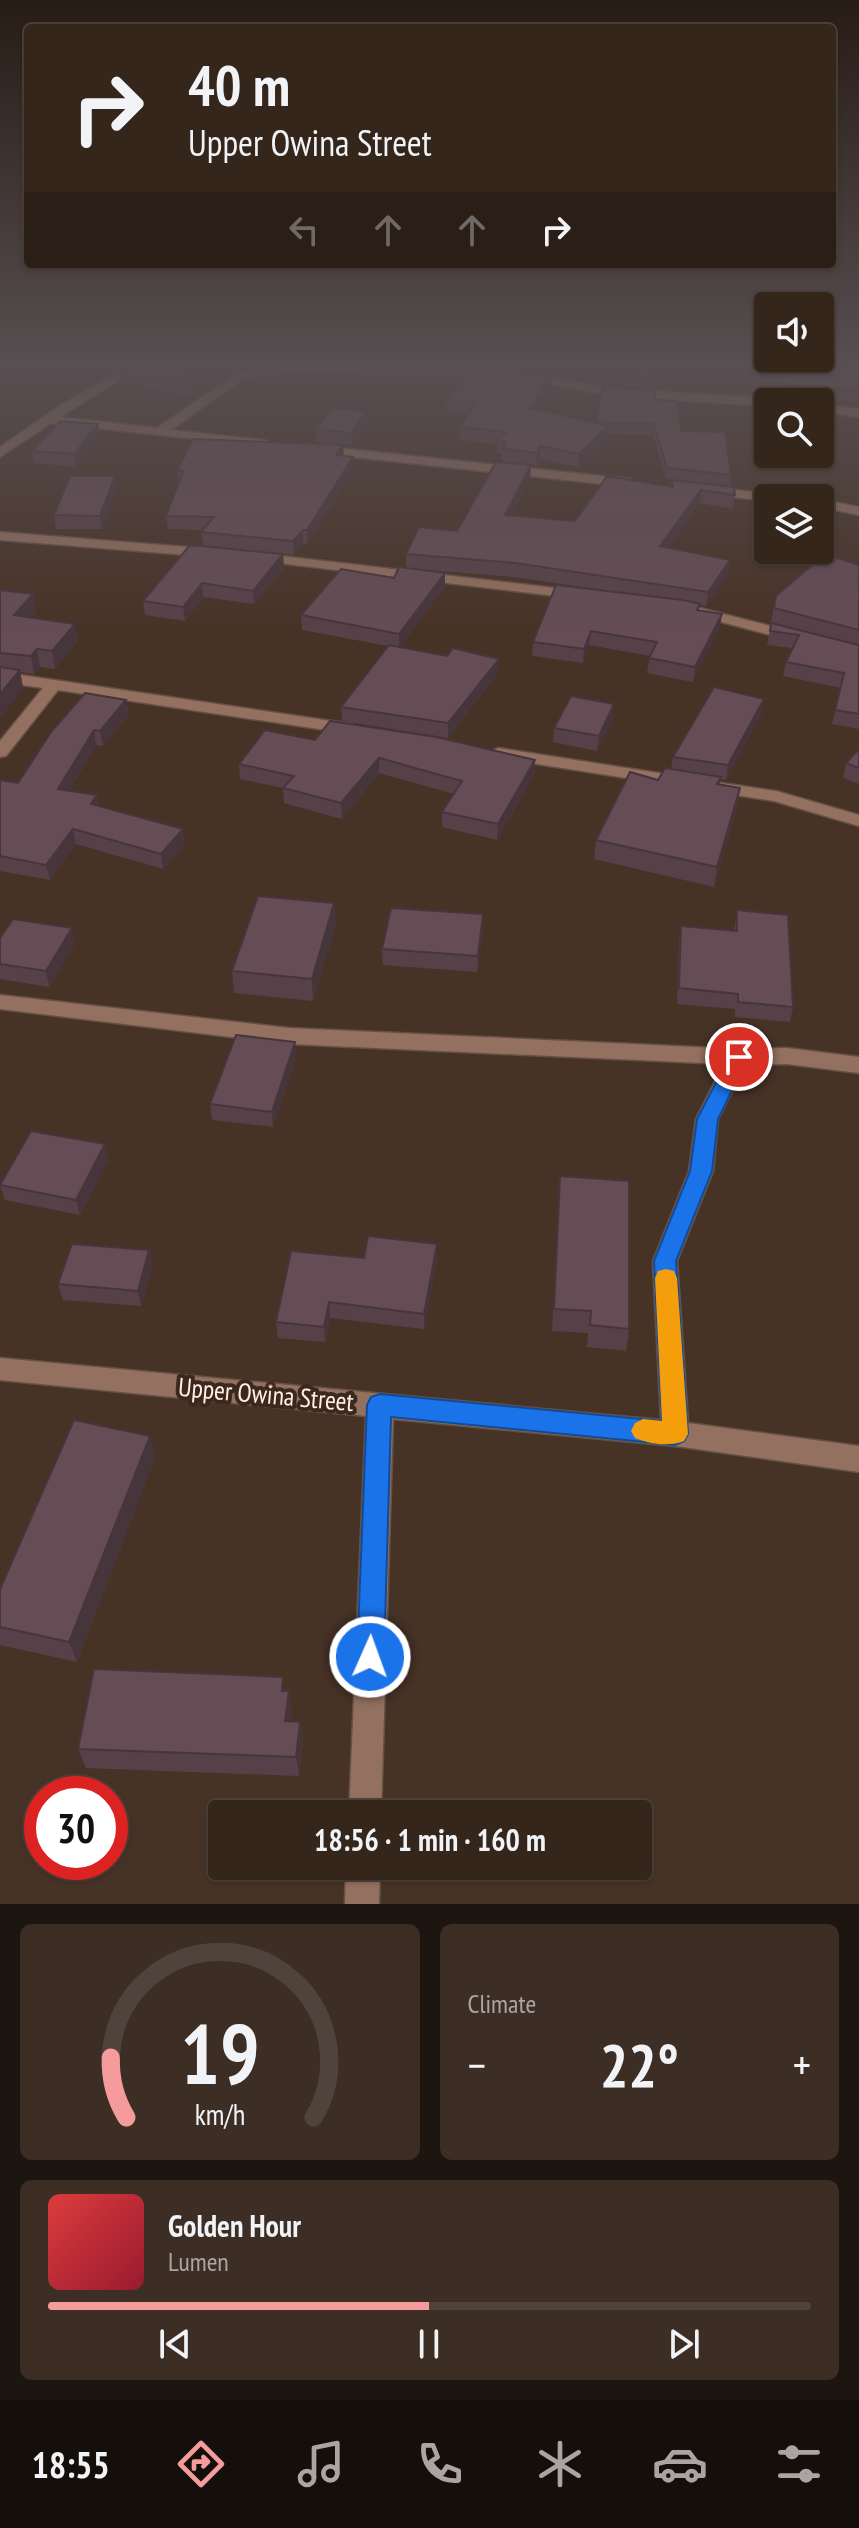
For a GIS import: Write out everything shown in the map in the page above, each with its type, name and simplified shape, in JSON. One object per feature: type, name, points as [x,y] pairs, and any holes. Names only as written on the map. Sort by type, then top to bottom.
[{"type":"street","points":[[343,453],[643,485]]},
{"type":"street","points":[[700,491],[754,496]]},
{"type":"street","points":[[834,506],[859,511]]},
{"type":"street","points":[[0,536],[234,555],[590,596]]},
{"type":"street","points":[[682,607],[815,641]]},
{"type":"street","points":[[0,677],[365,732]]},
{"type":"street","points":[[0,752],[54,685]]},
{"type":"street","points":[[474,750],[776,796],[859,821]]},
{"type":"street","points":[[0,1002],[289,1036],[739,1057],[787,1056],[859,1065]]},
{"type":"street","points":[[675,1434],[665,1261],[701,1171],[707,1119],[739,1057]]},
{"type":"street","name":"Upper Owina Street","points":[[0,1369],[675,1434],[859,1459]]},
{"type":"street","points":[[366,1800],[380,1405]]},
{"type":"street","points":[[362,1904],[363,1880]]},
{"type":"building","points":[[186,453],[338,453],[336,455],[353,457],[307,530],[303,530],[293,541],[201,532],[214,517],[166,516],[183,471],[177,471]]},
{"type":"building","points":[[663,453],[728,453],[731,475],[667,468]]},
{"type":"building","points":[[496,462],[531,465],[505,515],[575,521],[607,476],[673,487],[671,480],[734,487],[735,495],[701,490],[660,546],[730,560],[708,592],[515,563],[406,554],[419,527],[457,531]]},
{"type":"building","points":[[70,476],[115,476],[100,516],[54,515]]},
{"type":"building","points":[[190,545],[283,554],[253,591],[202,583],[183,607],[143,601]]},
{"type":"building","points":[[834,557],[859,565],[859,630],[774,608],[776,596],[813,564],[834,564]]},
{"type":"building","points":[[399,567],[445,573],[399,634],[301,615],[341,569],[394,578]]},
{"type":"building","points":[[556,585],[683,600],[700,604],[697,610],[722,614],[695,667],[649,658],[657,642],[591,631],[584,649],[533,642]]},
{"type":"building","points":[[0,590],[33,594],[14,615],[75,624],[52,651],[37,649],[31,656],[0,653]]},
{"type":"building","points":[[771,623],[859,645],[859,714],[835,710],[844,673],[786,662],[799,635],[770,631]]},
{"type":"building","points":[[389,645],[447,656],[453,648],[499,659],[448,723],[341,707]]},
{"type":"building","points":[[0,667],[20,670],[0,694]]},
{"type":"building","points":[[714,687],[764,699],[728,765],[673,757]]},
{"type":"building","points":[[85,693],[126,700],[100,731],[94,730],[58,789],[97,795],[91,804],[183,829],[161,854],[73,829],[46,865],[0,856],[0,780],[18,783],[51,732]]},
{"type":"building","points":[[571,696],[614,704],[599,736],[554,728]]},
{"type":"building","points":[[330,721],[436,737],[535,760],[498,824],[442,812],[462,781],[379,758],[341,803],[283,788],[294,776],[239,764],[265,730],[315,740]]},
{"type":"building","points":[[859,749],[859,768],[846,763]]},
{"type":"building","points":[[665,768],[721,777],[717,784],[740,788],[717,867],[596,840],[630,772],[658,780]]},
{"type":"building","points":[[258,896],[334,903],[312,979],[232,971]]},
{"type":"building","points":[[391,908],[483,914],[478,956],[382,949]]},
{"type":"building","points":[[737,910],[788,915],[793,1007],[738,1002],[738,994],[679,988],[681,926],[737,931]]},
{"type":"building","points":[[13,919],[72,928],[46,971],[0,964],[0,938]]},
{"type":"building","points":[[236,1035],[295,1042],[272,1112],[210,1104]]},
{"type":"building","points":[[31,1131],[105,1144],[76,1200],[0,1185]]},
{"type":"building","points":[[560,1176],[629,1181],[629,1329],[590,1325],[591,1311],[554,1309]]},
{"type":"building","points":[[368,1236],[437,1244],[424,1314],[329,1302],[324,1327],[276,1322],[291,1251],[364,1258]]},
{"type":"building","points":[[72,1244],[149,1250],[138,1291],[58,1284]]},
{"type":"building","points":[[74,1420],[150,1436],[69,1642],[0,1627],[0,1589]]},
{"type":"building","points":[[94,1669],[283,1677],[282,1691],[289,1691],[285,1721],[300,1722],[296,1757],[78,1749]]},
{"type":"slow traffic","points":[[643,1431],[675,1434],[666,1278]]},
{"type":"route","points":[[370,1657],[380,1405],[675,1434],[665,1261],[701,1171],[707,1119],[730,1069],[739,1057]]}]
